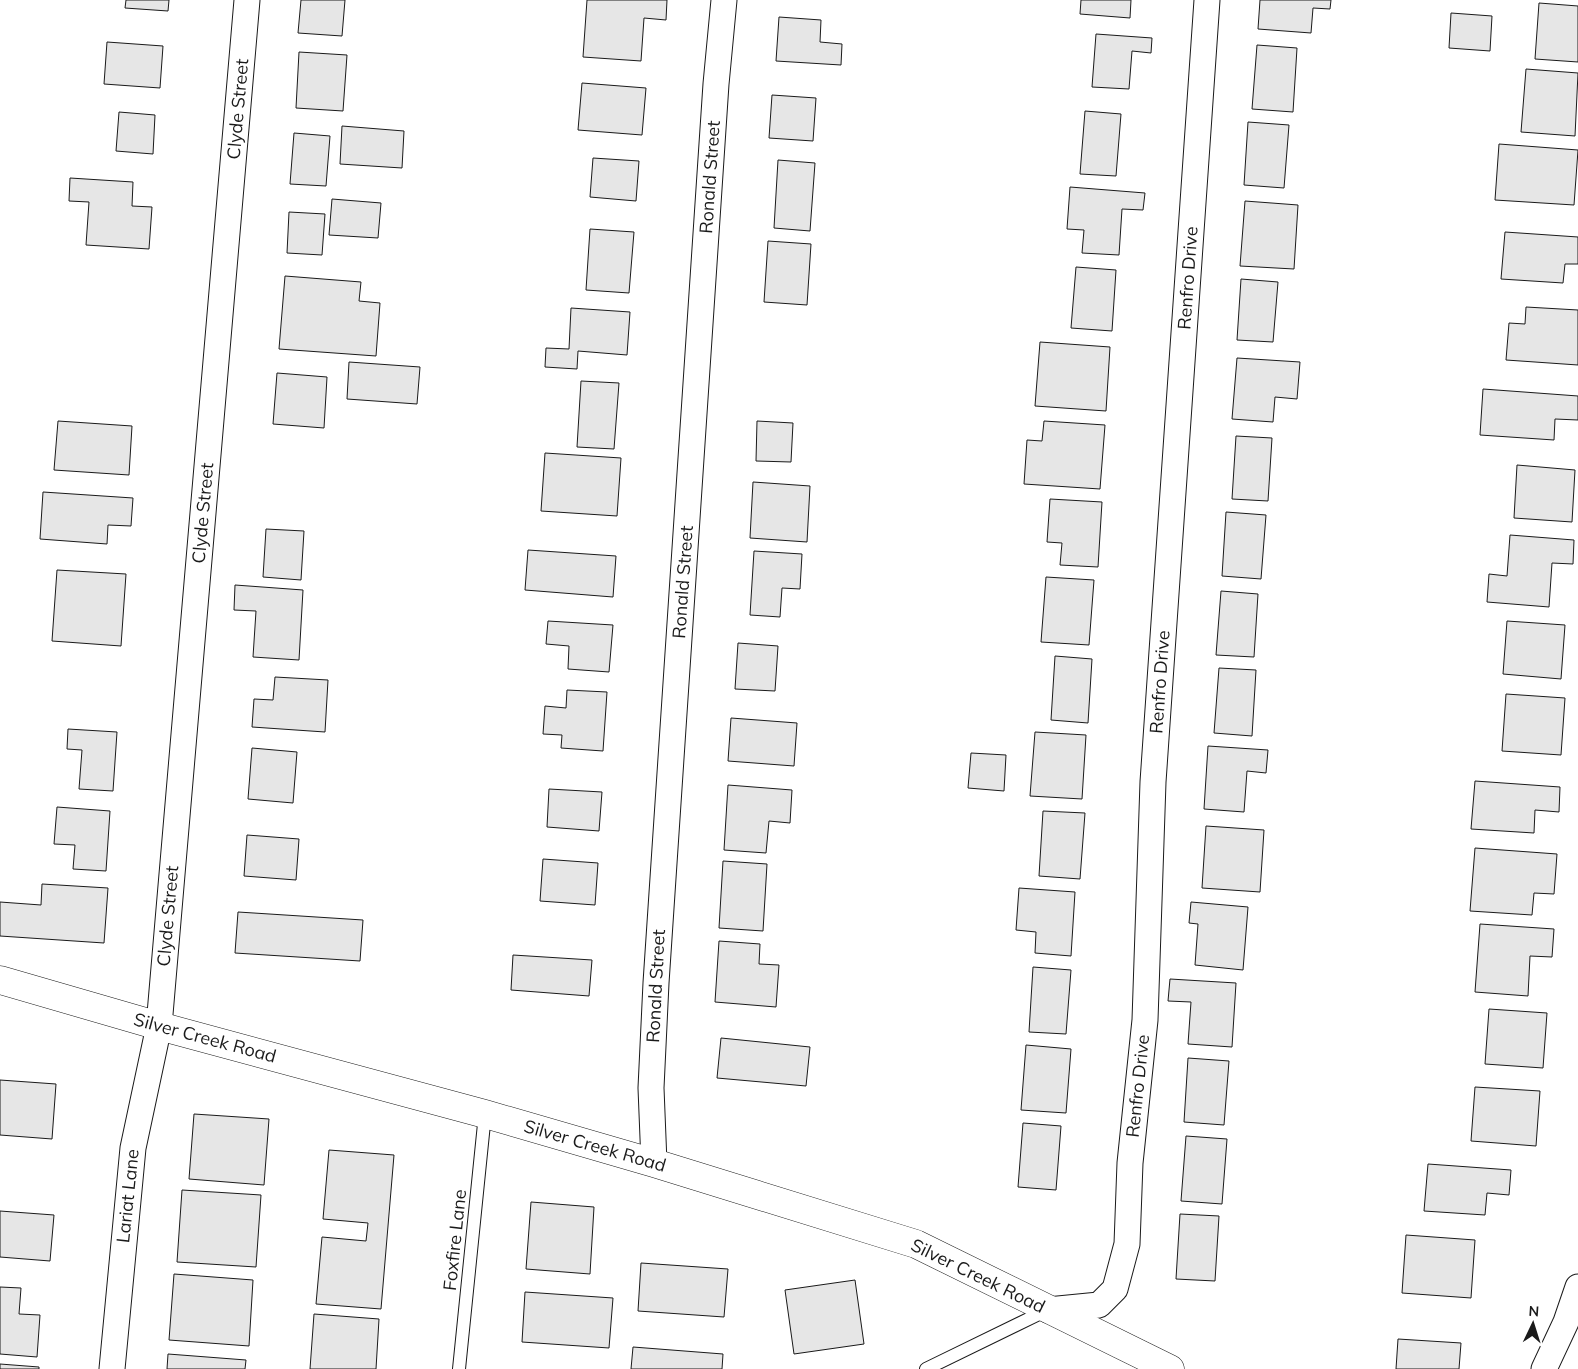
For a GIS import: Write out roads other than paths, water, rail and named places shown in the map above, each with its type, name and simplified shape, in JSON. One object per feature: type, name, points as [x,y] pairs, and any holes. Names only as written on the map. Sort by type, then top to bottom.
[{"type":"street","name":"Clyde Street","points":[[159,1026],[247,0]]},
{"type":"street","name":"Ronald Street","points":[[654,1164],[651,1088],[656,984],[716,84],[724,0]]},
{"type":"street","name":"Renfro Drive","points":[[1048,1310],[1099,1306],[1115,1289],[1127,1244],[1130,1163],[1145,1020],[1153,782],[1206,0]]},
{"type":"street","name":"Silver Creek Road","points":[[0,980],[159,1026],[486,1114],[916,1244],[1170,1369]]},
{"type":"street","name":"Lariat Lane","points":[[112,1369],[133,1148],[159,1026]]},
{"type":"street","points":[[1544,1369],[1566,1322],[1578,1287]]},
{"type":"lane","name":"Foxfire Lane","points":[[459,1369],[486,1114]]},
{"type":"lane","points":[[926,1369],[1048,1310]]}]
